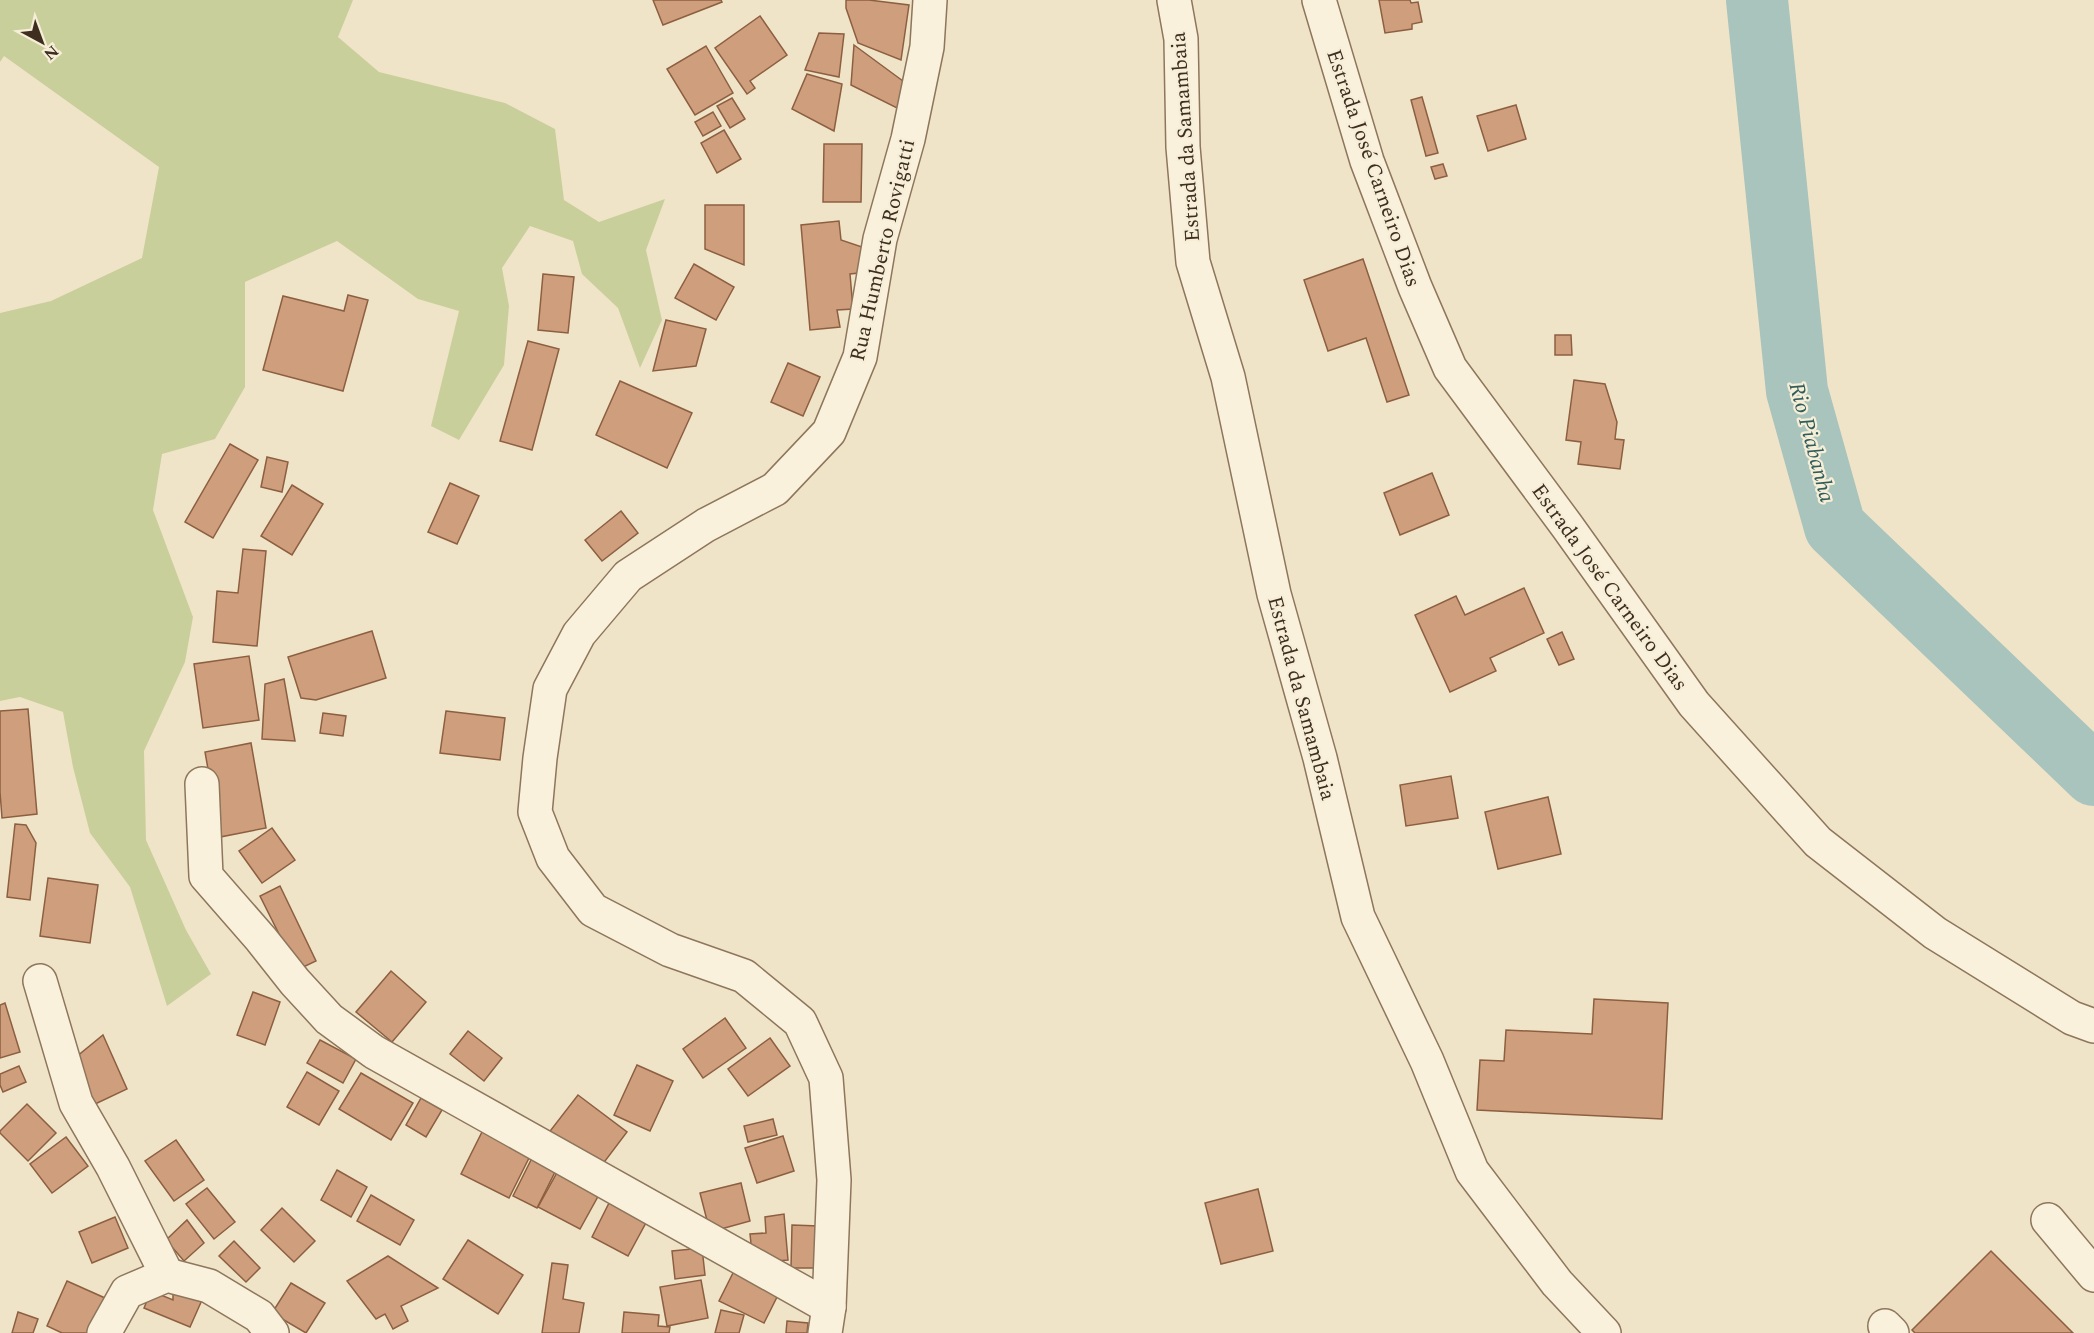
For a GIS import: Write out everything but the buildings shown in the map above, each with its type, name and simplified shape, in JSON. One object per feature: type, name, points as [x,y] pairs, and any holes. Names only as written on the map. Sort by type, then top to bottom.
[{"type":"street","name":"Rua Humberto Rovigatti","points":[[827,1320],[834,1180],[826,1078],[800,1022],[744,976],[670,950],[593,909],[553,858],[535,812],[550,690],[579,634],[628,576],[706,525],[775,489],[829,432],[860,357],[880,239],[909,139],[927,47],[930,0]]},
{"type":"street","name":"Estrada da Samambaia","points":[[1173,0],[1181,39],[1183,147],[1193,262],[1228,377],[1274,594],[1320,758],[1358,917],[1426,1061],[1472,1171],[1557,1283],[1604,1333]]},
{"type":"street","name":"Estrada José Carneiro Dias","points":[[1319,0],[1320,10],[1367,161],[1415,288],[1450,368],[1567,526],[1694,704],[1818,842],[1935,933],[2072,1018],[2094,1026]]},
{"type":"street","points":[[202,784],[206,876],[329,1019],[374,1052],[827,1320]]},
{"type":"street","points":[[40,981],[76,1103],[114,1167],[167,1275]]},
{"type":"street","points":[[2048,1220],[2094,1275]]},
{"type":"street","points":[[104,1333],[127,1292],[167,1275],[209,1286],[259,1316],[272,1333]]},
{"type":"green space","points":[[0,0],[353,0],[338,37],[379,72],[505,103],[555,129],[564,200],[599,222],[665,199],[646,250],[662,320],[640,368],[618,308],[582,274],[573,241],[530,226],[502,268],[509,306],[504,365],[459,440],[431,426],[459,311],[418,299],[337,241],[245,282],[245,387],[215,439],[162,454],[153,510],[193,617],[185,662],[144,751],[146,840],[186,930],[211,974],[167,1006],[130,887],[90,833],[73,767],[63,712],[20,697],[0,701],[0,313],[51,301],[142,258],[159,167],[4,56],[0,62]]},
{"type":"waterway","name":"Rio Piabanha","points":[[1757,0],[1797,391],[1835,527],[2094,775]]}]
